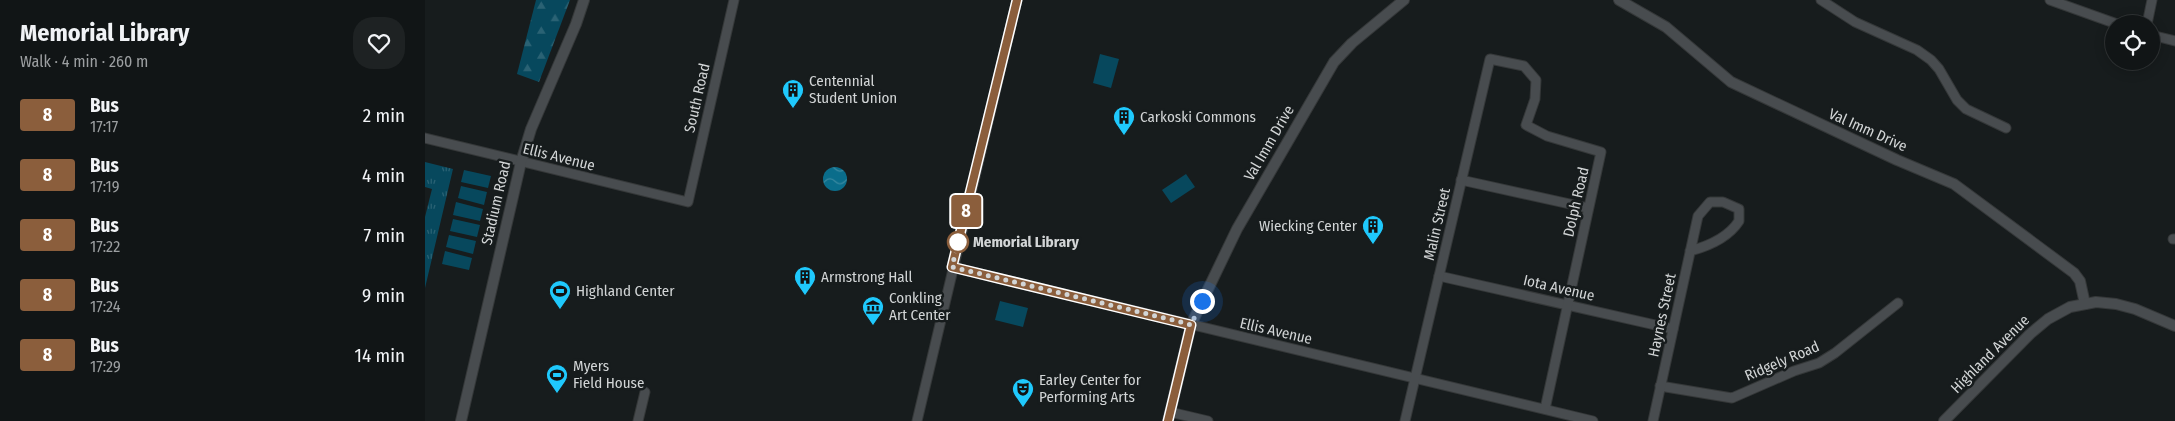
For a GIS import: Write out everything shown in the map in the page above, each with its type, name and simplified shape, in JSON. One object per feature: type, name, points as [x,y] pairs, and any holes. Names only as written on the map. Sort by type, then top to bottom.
[{"type":"street","name":"Stadium Road","points":[[461,421],[521,162],[531,129],[576,24],[584,0]]},
{"type":"street","name":"South Road","points":[[688,202],[734,0]]},
{"type":"street","points":[[917,421],[952,267],[1017,0]]},
{"type":"street","name":"Val Imm Drive","points":[[1169,416],[1191,325],[1237,229],[1334,62],[1352,43],[1404,0]]},
{"type":"street","name":"Val Imm Drive","points":[[1619,0],[1665,27],[1731,82],[1897,160],[1954,184],[2074,273],[2080,281],[2085,304]]},
{"type":"street","points":[[1821,0],[1855,22],[1924,55],[1939,69],[1957,100],[1966,109],[2007,128]]},
{"type":"street","points":[[2050,0],[2105,20]]},
{"type":"street","points":[[2149,15],[2152,0]]},
{"type":"street","points":[[2160,37],[2175,41]]},
{"type":"street","name":"Malin Street","points":[[1405,421],[1490,59],[1515,64]]},
{"type":"street","name":"Dolph Road","points":[[1515,64],[1524,66],[1536,80],[1535,100],[1526,125],[1547,136],[1601,152],[1545,410]]},
{"type":"street","name":"Ellis Avenue","points":[[425,138],[688,202]]},
{"type":"street","points":[[1461,180],[1588,208]]},
{"type":"street","name":"Haynes Street","points":[[1653,421],[1660,386],[1673,329],[1690,251],[1698,216],[1710,202],[1723,202],[1739,209],[1739,221],[1728,235],[1704,247],[1690,251]]},
{"type":"street","name":"Ellis Avenue","points":[[952,267],[1593,421]]},
{"type":"street","name":"Iota Avenue","points":[[1439,276],[1673,329]]},
{"type":"street","name":"Ridgely Road","points":[[1660,386],[1732,398],[1794,371],[1819,363],[1898,303]]},
{"type":"street","name":"Highland Avenue","points":[[1944,421],[2048,319],[2071,307],[2085,304],[2116,304],[2175,326]]},
{"type":"street","points":[[638,421],[645,392]]},
{"type":"street","points":[[1169,416],[1208,421]]},
{"type":"green space","points":[[536,0],[570,0],[539,82],[517,74]]},
{"type":"green space","points":[[1100,54],[1119,59],[1111,88],[1093,83]]},
{"type":"green space","points":[[425,162],[453,169],[425,288],[425,217],[432,189],[425,187]]},
{"type":"green space","points":[[464,170],[491,176],[488,188],[461,182]]},
{"type":"green space","points":[[1186,174],[1195,187],[1171,203],[1162,190]]},
{"type":"green space","points":[[461,186],[487,192],[484,205],[458,198]]},
{"type":"green space","points":[[456,202],[483,209],[480,221],[453,215]]},
{"type":"green space","points":[[453,219],[480,225],[477,237],[450,231]]},
{"type":"green space","points":[[449,235],[476,241],[473,254],[446,247]]},
{"type":"green space","points":[[445,251],[472,258],[469,270],[442,264]]},
{"type":"green space","points":[[1000,301],[1028,308],[1023,327],[995,320]]},
{"type":"water","points":[[835,167],[840,168],[846,174],[846,184],[840,190],[835,191],[830,190],[824,184],[823,179],[824,174],[830,168]]},
{"type":"bus line","name":"8","points":[[1017,0],[952,267],[1191,325],[1168,421]]},
{"type":"place","name":"Centennial Student Union","points":[[793,109]]},
{"type":"place","name":"Carkoski Commons","points":[[1124,136]]},
{"type":"place","name":"Memorial Library","points":[[958,242]]},
{"type":"place","name":"Wiecking Center","points":[[1373,245]]},
{"type":"place","name":"Armstrong Hall","points":[[805,296]]},
{"type":"place","name":"Highland Center","points":[[560,310]]},
{"type":"place","name":"Conkling Art Center","points":[[873,326]]},
{"type":"place","name":"Myers Field House","points":[[557,394]]},
{"type":"place","name":"Earley Center for Performing Arts","points":[[1023,408]]},
{"type":"route","points":[[958,242],[952,267],[1191,325],[1202,301]]}]
